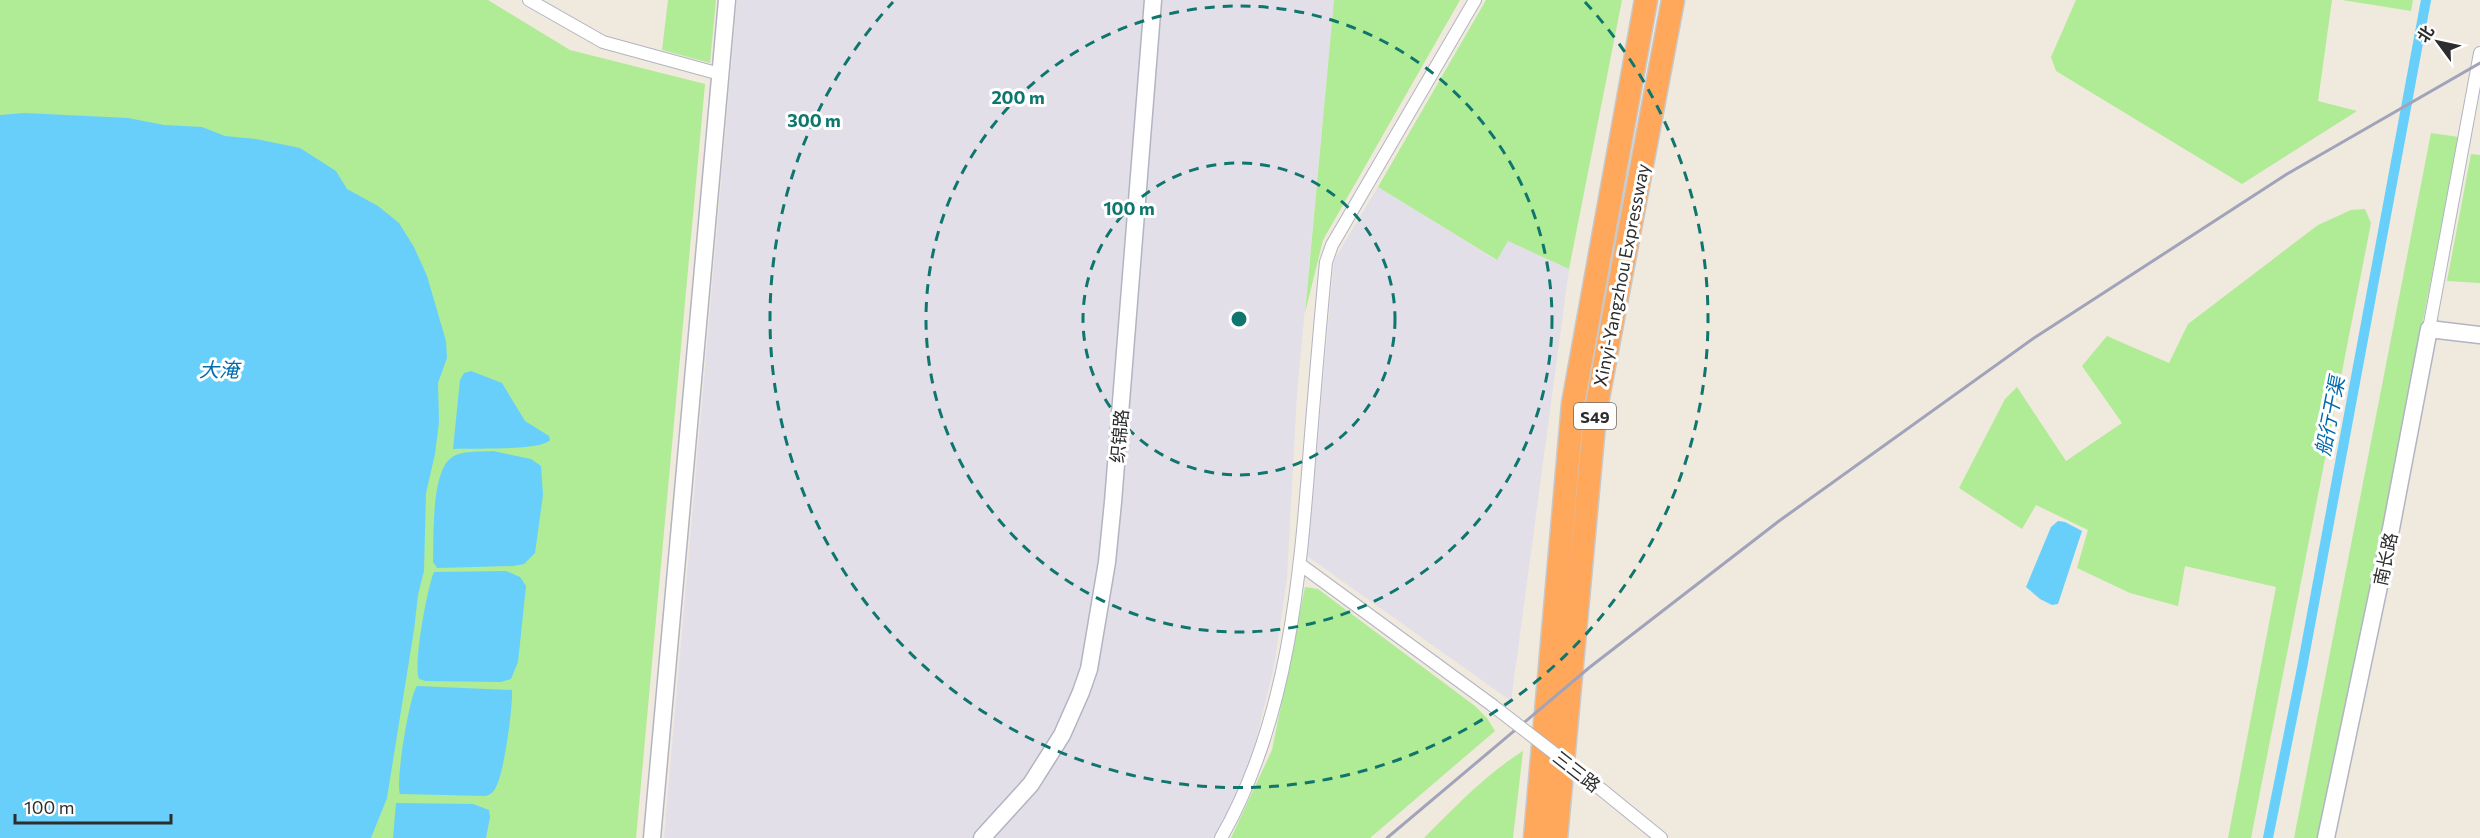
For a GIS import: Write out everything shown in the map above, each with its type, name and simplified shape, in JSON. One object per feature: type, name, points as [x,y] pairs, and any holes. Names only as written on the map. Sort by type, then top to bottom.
[{"type":"highway","name":"Xinyi-Yangzhou Expressway","points":[[1535,838],[1573,404],[1646,0]]},
{"type":"highway","name":"Xinyi-Yangzhou Expressway","points":[[1556,838],[1595,414],[1673,0]]},
{"type":"street","points":[[530,0],[603,42],[720,74]]},
{"type":"street","points":[[652,838],[727,0]]},
{"type":"street","name":"织锦路","points":[[982,838],[1031,784],[1062,735],[1089,669],[1107,562],[1113,502],[1153,0]]},
{"type":"street","points":[[1221,838],[1262,746],[1282,673],[1301,565],[1326,262],[1332,245],[1474,0]]},
{"type":"street","points":[[2480,53],[2429,329],[2480,335]]},
{"type":"street","name":"南长路","points":[[2326,838],[2390,534],[2429,329]]},
{"type":"street","name":"三三路","points":[[1301,565],[1492,705],[1661,838]]},
{"type":"shaded area","points":[[737,0],[1334,0],[1297,393],[1287,578],[1274,666],[1253,753],[1230,810],[1214,838],[664,838]]},
{"type":"shaded area","points":[[1378,187],[1496,260],[1508,241],[1569,269],[1511,701],[1307,556],[1334,260]]},
{"type":"green space","points":[[0,0],[488,0],[570,50],[705,84],[636,838],[0,838]]},
{"type":"green space","points":[[668,0],[716,0],[710,63],[662,50]]},
{"type":"green space","points":[[1334,0],[1460,0],[1323,240],[1305,313]]},
{"type":"green space","points":[[1486,0],[1622,0],[1569,269],[1508,241],[1497,260],[1378,187]]},
{"type":"green space","points":[[2076,0],[2332,0],[2318,101],[2357,111],[2242,184],[2056,71],[2051,57]]},
{"type":"green space","points":[[2342,0],[2413,0],[2411,11]]},
{"type":"green space","points":[[2431,133],[2459,137],[2381,534],[2318,838],[2294,838]]},
{"type":"green space","points":[[2471,154],[2480,155],[2480,283],[2447,281]]},
{"type":"green space","points":[[2365,209],[2371,223],[2251,838],[2228,838],[2276,587],[2185,566],[2178,606],[2130,593],[2077,568],[2088,530],[2036,505],[2022,529],[1959,488],[2005,399],[2017,387],[2066,461],[2122,423],[2082,366],[2107,336],[2169,363],[2188,324],[2318,225],[2351,210]]},
{"type":"green space","points":[[1305,587],[1318,589],[1475,706],[1487,718],[1495,731],[1370,838],[1231,838],[1272,750]]},
{"type":"green space","points":[[1523,751],[1513,838],[1424,838],[1484,780]]},
{"type":"water","name":"大淹","points":[[24,113],[128,118],[164,125],[202,127],[225,136],[256,139],[300,148],[336,171],[347,189],[378,206],[399,223],[414,247],[427,276],[446,341],[447,358],[438,383],[439,422],[435,454],[426,493],[424,571],[418,595],[387,798],[371,838],[0,838],[0,115]]},
{"type":"water","points":[[471,371],[502,383],[525,421],[549,436],[550,440],[534,446],[453,449],[460,380],[464,373]]},
{"type":"water","points":[[493,451],[531,459],[541,466],[543,495],[535,553],[524,564],[514,566],[437,568],[433,562],[435,507],[440,477],[445,466],[455,455]]},
{"type":"water","points":[[2058,521],[2082,531],[2058,604],[2052,605],[2040,599],[2026,587],[2051,527]]},
{"type":"water","points":[[506,571],[520,577],[526,586],[518,662],[511,679],[501,682],[419,679],[418,659],[422,627],[434,572]]},
{"type":"water","points":[[417,686],[512,690],[505,755],[499,780],[491,794],[486,796],[400,794],[404,738]]},
{"type":"water","points":[[396,803],[473,804],[489,810],[486,838],[393,838]]},
{"type":"waterway","name":"船行干渠","points":[[2268,838],[2302,668],[2426,0]]},
{"type":"railway","points":[[1387,838],[1590,667],[1779,521],[2034,338],[2287,174],[2480,63]]}]
